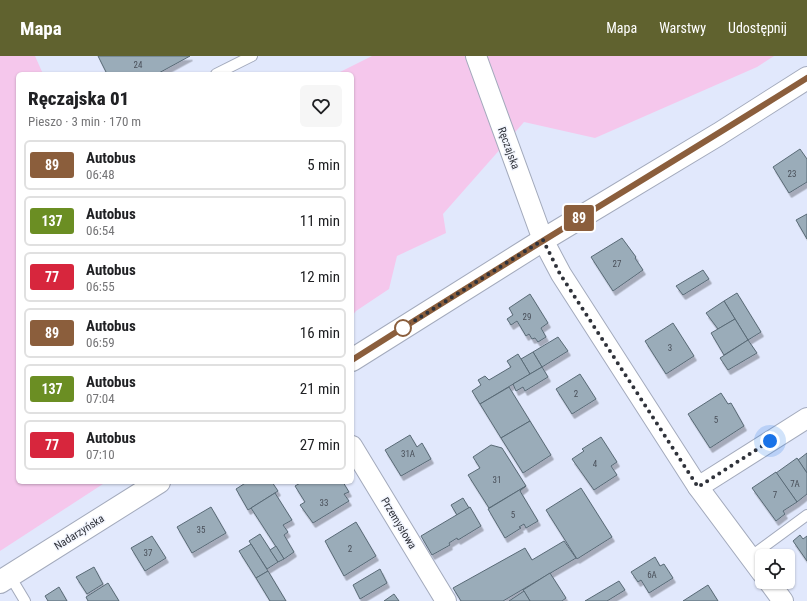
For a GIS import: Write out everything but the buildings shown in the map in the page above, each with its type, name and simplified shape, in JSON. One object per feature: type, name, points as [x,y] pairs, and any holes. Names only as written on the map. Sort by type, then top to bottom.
[{"type":"main road","points":[[354,359],[543,240],[719,134],[807,78]]},
{"type":"main road","name":"Nadarzyńska","points":[[5,579],[156,484]]},
{"type":"street","name":"Ręczajska","points":[[476,56],[543,240],[560,274],[698,487],[755,564]]},
{"type":"street","points":[[698,487],[807,418]]},
{"type":"street","name":"Przemysłowa","points":[[354,449],[446,601]]},
{"type":"street","points":[[774,589],[783,601]]},
{"type":"lane","points":[[220,72],[252,56]]},
{"type":"lane","points":[[772,549],[807,514]]},
{"type":"lane","points":[[5,579],[25,601]]},
{"type":"shaded area","points":[[0,56],[35,56],[42,72],[16,72],[16,484],[103,484],[0,551]]},
{"type":"shaded area","points":[[372,56],[774,56],[757,67],[595,138],[524,122],[443,214],[446,233],[397,256],[389,289],[354,314],[354,72],[340,72]]},
{"type":"bus line","name":"89","points":[[354,359],[504,266],[543,240],[719,134],[807,78]]},
{"type":"route","points":[[403,328],[504,266],[543,240],[560,274],[698,487],[770,441]]}]
